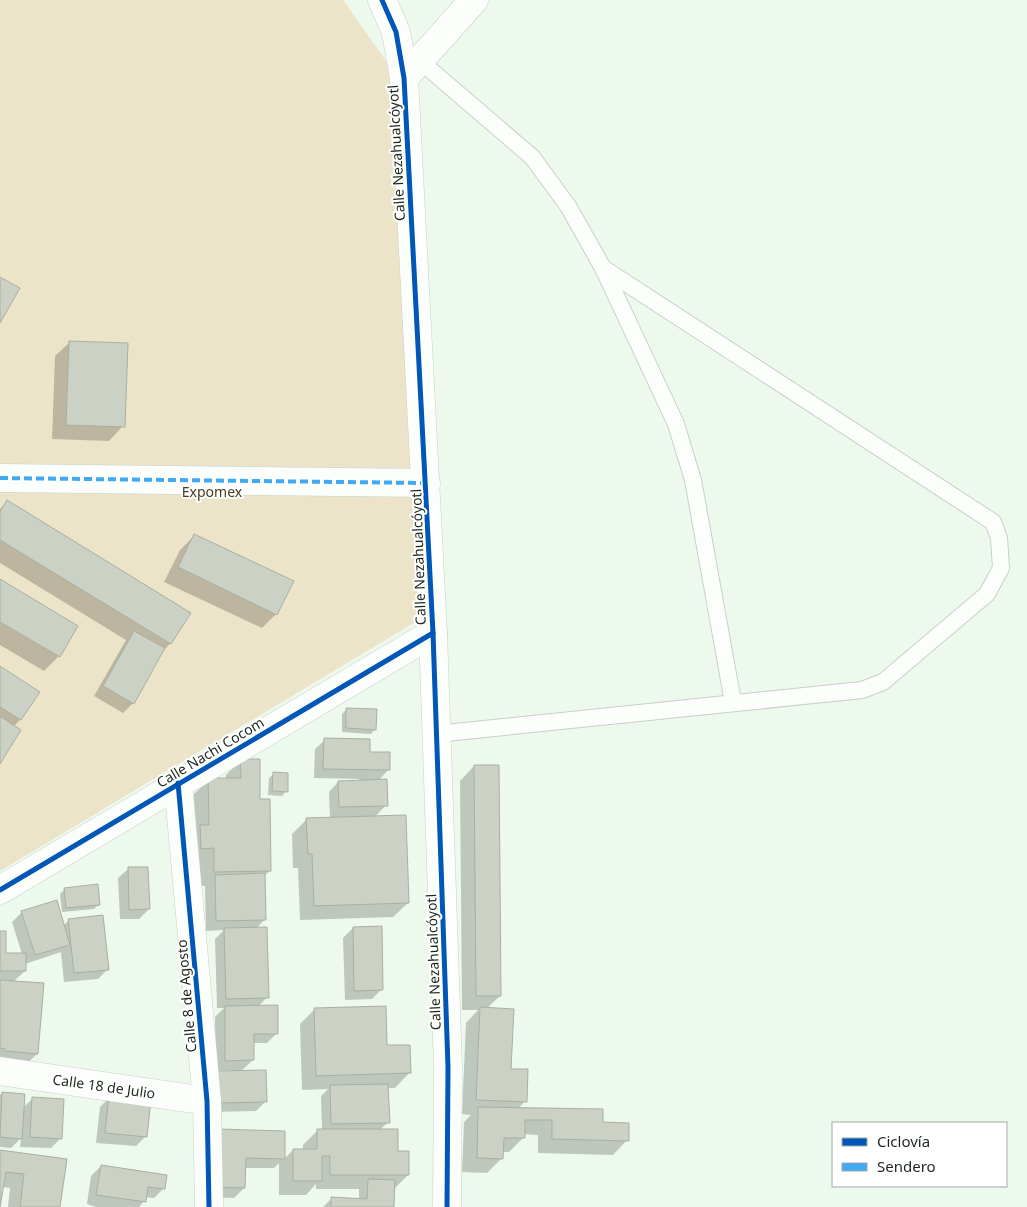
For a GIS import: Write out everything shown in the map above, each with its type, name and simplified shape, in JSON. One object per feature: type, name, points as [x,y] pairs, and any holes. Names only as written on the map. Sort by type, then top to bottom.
[{"type":"street","name":"Calle Nezahualcóyotl","points":[[382,0],[412,70],[448,1067],[447,1207]]},
{"type":"street","points":[[412,70],[474,0]]},
{"type":"street","points":[[0,478],[426,483]]},
{"type":"street","name":"Calle Nachi Cocom","points":[[0,890],[178,783],[433,634]]},
{"type":"street","name":"Calle 8 de Agosto","points":[[178,783],[207,1101],[209,1207]]},
{"type":"street","name":"Calle 18 de Julio","points":[[0,1071],[207,1101]]},
{"type":"lane","points":[[412,70],[532,157],[568,206],[603,268],[676,424],[690,471],[733,702]]},
{"type":"lane","points":[[436,734],[862,690],[883,682],[987,594],[1001,568],[999,538],[993,522],[603,268]]},
{"type":"green space","name":"Expomex","points":[[0,0],[343,0],[398,78],[432,612],[0,871]]},
{"type":"building","points":[[0,277],[20,288],[0,323]]},
{"type":"building","points":[[69,341],[128,343],[125,427],[66,425]]},
{"type":"building","points":[[7,500],[191,613],[171,644],[0,540],[0,512]]},
{"type":"building","points":[[194,534],[294,581],[277,615],[178,567]]},
{"type":"building","points":[[0,579],[78,626],[60,657],[0,622]]},
{"type":"building","points":[[134,631],[165,648],[134,704],[103,686]]},
{"type":"building","points":[[0,666],[40,692],[21,720],[0,707]]},
{"type":"building","points":[[346,708],[377,709],[376,730],[346,728]]},
{"type":"building","points":[[0,716],[21,730],[0,764]]},
{"type":"building","points":[[324,738],[370,739],[370,752],[390,752],[390,770],[323,769]]},
{"type":"building","points":[[240,759],[260,759],[260,799],[270,799],[271,871],[214,872],[214,848],[201,849],[200,825],[209,825],[208,778],[241,778]]},
{"type":"building","points":[[474,765],[499,765],[501,996],[476,996]]},
{"type":"building","points":[[273,772],[288,773],[288,792],[272,791]]},
{"type":"building","points":[[387,779],[388,806],[339,807],[338,781]]},
{"type":"building","points":[[406,815],[409,903],[314,906],[312,854],[308,854],[306,818]]},
{"type":"building","points":[[128,867],[148,867],[150,909],[129,910]]},
{"type":"building","points":[[265,873],[266,920],[216,921],[215,875]]},
{"type":"building","points":[[98,884],[100,905],[66,908],[64,888]]},
{"type":"building","points":[[57,900],[70,945],[35,955],[21,911]]},
{"type":"building","points":[[103,915],[109,970],[74,973],[68,919]]},
{"type":"building","points":[[382,926],[383,990],[354,991],[353,927]]},
{"type":"building","points":[[267,927],[269,998],[226,999],[224,928]]},
{"type":"building","points":[[0,931],[6,931],[6,953],[26,953],[26,971],[0,971]]},
{"type":"building","points":[[0,980],[44,983],[38,1054],[5,1051],[5,1049],[0,1048]]},
{"type":"building","points":[[278,1005],[278,1034],[254,1034],[254,1060],[225,1061],[225,1006]]},
{"type":"building","points":[[386,1006],[387,1045],[410,1045],[411,1073],[316,1076],[314,1008]]},
{"type":"building","points":[[480,1007],[514,1009],[511,1069],[528,1069],[527,1102],[476,1100]]},
{"type":"building","points":[[266,1070],[267,1102],[218,1103],[217,1071]]},
{"type":"building","points":[[388,1084],[390,1123],[331,1124],[330,1085]]},
{"type":"building","points":[[2,1092],[25,1094],[22,1139],[0,1137]]},
{"type":"building","points":[[109,1096],[151,1100],[147,1137],[105,1133]]},
{"type":"building","points":[[32,1097],[64,1099],[62,1139],[30,1137]]},
{"type":"building","points":[[478,1107],[603,1109],[603,1122],[629,1123],[629,1141],[552,1139],[552,1120],[525,1120],[525,1138],[504,1138],[503,1159],[477,1158]]},
{"type":"building","points":[[218,1129],[285,1131],[285,1159],[246,1158],[245,1188],[217,1187]]},
{"type":"building","points":[[317,1129],[398,1129],[398,1151],[409,1151],[409,1175],[330,1175],[330,1156],[322,1156],[322,1181],[293,1181],[293,1149],[317,1149]]},
{"type":"building","points":[[0,1150],[67,1159],[60,1207],[20,1207],[24,1174],[6,1172],[0,1207]]},
{"type":"building","points":[[101,1165],[167,1175],[165,1189],[148,1187],[146,1202],[96,1195]]},
{"type":"building","points":[[368,1179],[395,1180],[394,1207],[331,1207],[331,1197],[367,1199]]},
{"type":"marked path","points":[[0,478],[426,483]]},
{"type":"cycle path","points":[[382,0],[396,32],[404,78],[433,633],[448,1067],[447,1207]]},
{"type":"cycle path","points":[[0,890],[433,633]]},
{"type":"cycle path","points":[[178,783],[207,1101],[209,1207]]}]
